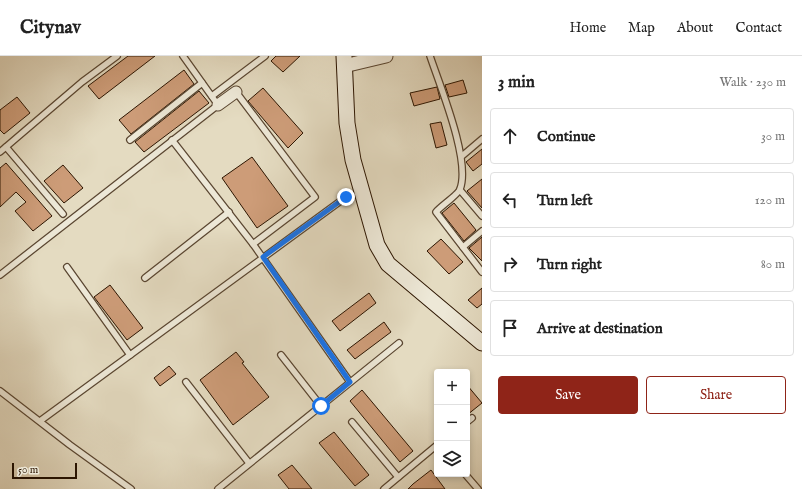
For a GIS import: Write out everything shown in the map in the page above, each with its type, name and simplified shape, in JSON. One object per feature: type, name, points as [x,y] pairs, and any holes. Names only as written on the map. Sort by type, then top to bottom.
[{"type":"main road","points":[[348,60],[347,123],[353,160],[377,245],[388,264],[482,343]]},
{"type":"main road","points":[[348,60],[354,123],[359,150],[367,182],[386,240],[396,257],[482,331]]},
{"type":"street","points":[[348,60],[386,56]]},
{"type":"street","points":[[215,100],[236,92]]},
{"type":"lane","points":[[0,152],[82,82],[117,56]]},
{"type":"lane","points":[[183,56],[215,100]]},
{"type":"lane","points":[[0,275],[172,140],[265,56]]},
{"type":"lane","points":[[430,56],[462,156],[463,173],[460,190],[436,212],[482,272]]},
{"type":"lane","points":[[130,140],[202,83]]},
{"type":"lane","points":[[236,92],[315,197],[253,244]]},
{"type":"lane","points":[[462,156],[482,139]]},
{"type":"lane","points":[[172,140],[263,257],[350,382]]},
{"type":"lane","points":[[6,147],[63,214]]},
{"type":"lane","points":[[460,190],[482,216]]},
{"type":"lane","points":[[40,421],[346,197]]},
{"type":"lane","points":[[145,278],[229,212]]},
{"type":"lane","points":[[463,247],[482,231]]},
{"type":"lane","points":[[67,267],[130,355]]},
{"type":"lane","points":[[218,489],[399,343]]},
{"type":"lane","points":[[281,356],[321,406]]},
{"type":"lane","points":[[186,382],[249,464]]},
{"type":"lane","points":[[0,391],[131,489]]},
{"type":"lane","points":[[352,422],[398,477]]},
{"type":"lane","points":[[384,489],[434,447]]},
{"type":"lane","points":[[468,477],[478,489]]},
{"type":"building","points":[[128,56],[155,56],[99,99],[88,86]]},
{"type":"building","points":[[276,56],[300,56],[283,72],[271,61]]},
{"type":"building","points":[[184,70],[194,84],[131,134],[119,120]]},
{"type":"building","points":[[463,80],[467,93],[449,97],[445,85]]},
{"type":"building","points":[[437,87],[440,99],[414,106],[410,93]]},
{"type":"building","points":[[263,88],[303,133],[288,148],[248,101]]},
{"type":"building","points":[[199,91],[209,103],[144,152],[135,142]]},
{"type":"building","points":[[17,97],[30,113],[4,134],[0,130],[0,110]]},
{"type":"building","points":[[441,122],[447,145],[436,148],[430,124]]},
{"type":"building","points":[[482,149],[482,164],[473,171],[466,162]]},
{"type":"building","points":[[252,157],[288,206],[257,228],[222,178]]},
{"type":"building","points":[[6,163],[52,216],[33,231],[15,211],[26,202],[16,192],[0,207],[0,168]]},
{"type":"building","points":[[63,165],[83,188],[64,203],[44,181]]},
{"type":"building","points":[[482,179],[482,208],[467,191]]},
{"type":"building","points":[[454,203],[476,230],[464,241],[442,213]]},
{"type":"building","points":[[482,237],[482,261],[469,248]]},
{"type":"building","points":[[441,239],[463,262],[449,274],[427,251]]},
{"type":"building","points":[[110,285],[143,328],[127,340],[94,297]]},
{"type":"building","points":[[482,288],[482,304],[477,308],[468,300]]},
{"type":"building","points":[[369,293],[376,303],[340,331],[332,321]]},
{"type":"building","points":[[384,322],[391,332],[355,359],[347,350]]},
{"type":"building","points":[[236,352],[244,362],[242,363],[269,397],[233,425],[200,380]]},
{"type":"building","points":[[169,366],[176,374],[160,386],[154,378]]},
{"type":"building","points":[[470,389],[482,403],[470,413]]},
{"type":"building","points":[[362,390],[413,451],[400,462],[350,401]]},
{"type":"building","points":[[334,432],[369,475],[355,486],[319,443]]},
{"type":"building","points":[[292,465],[312,489],[289,489],[278,475]]},
{"type":"building","points":[[431,470],[434,477],[436,477],[445,489],[408,489]]},
{"type":"route","points":[[321,406],[350,382],[263,257],[346,197]]}]
